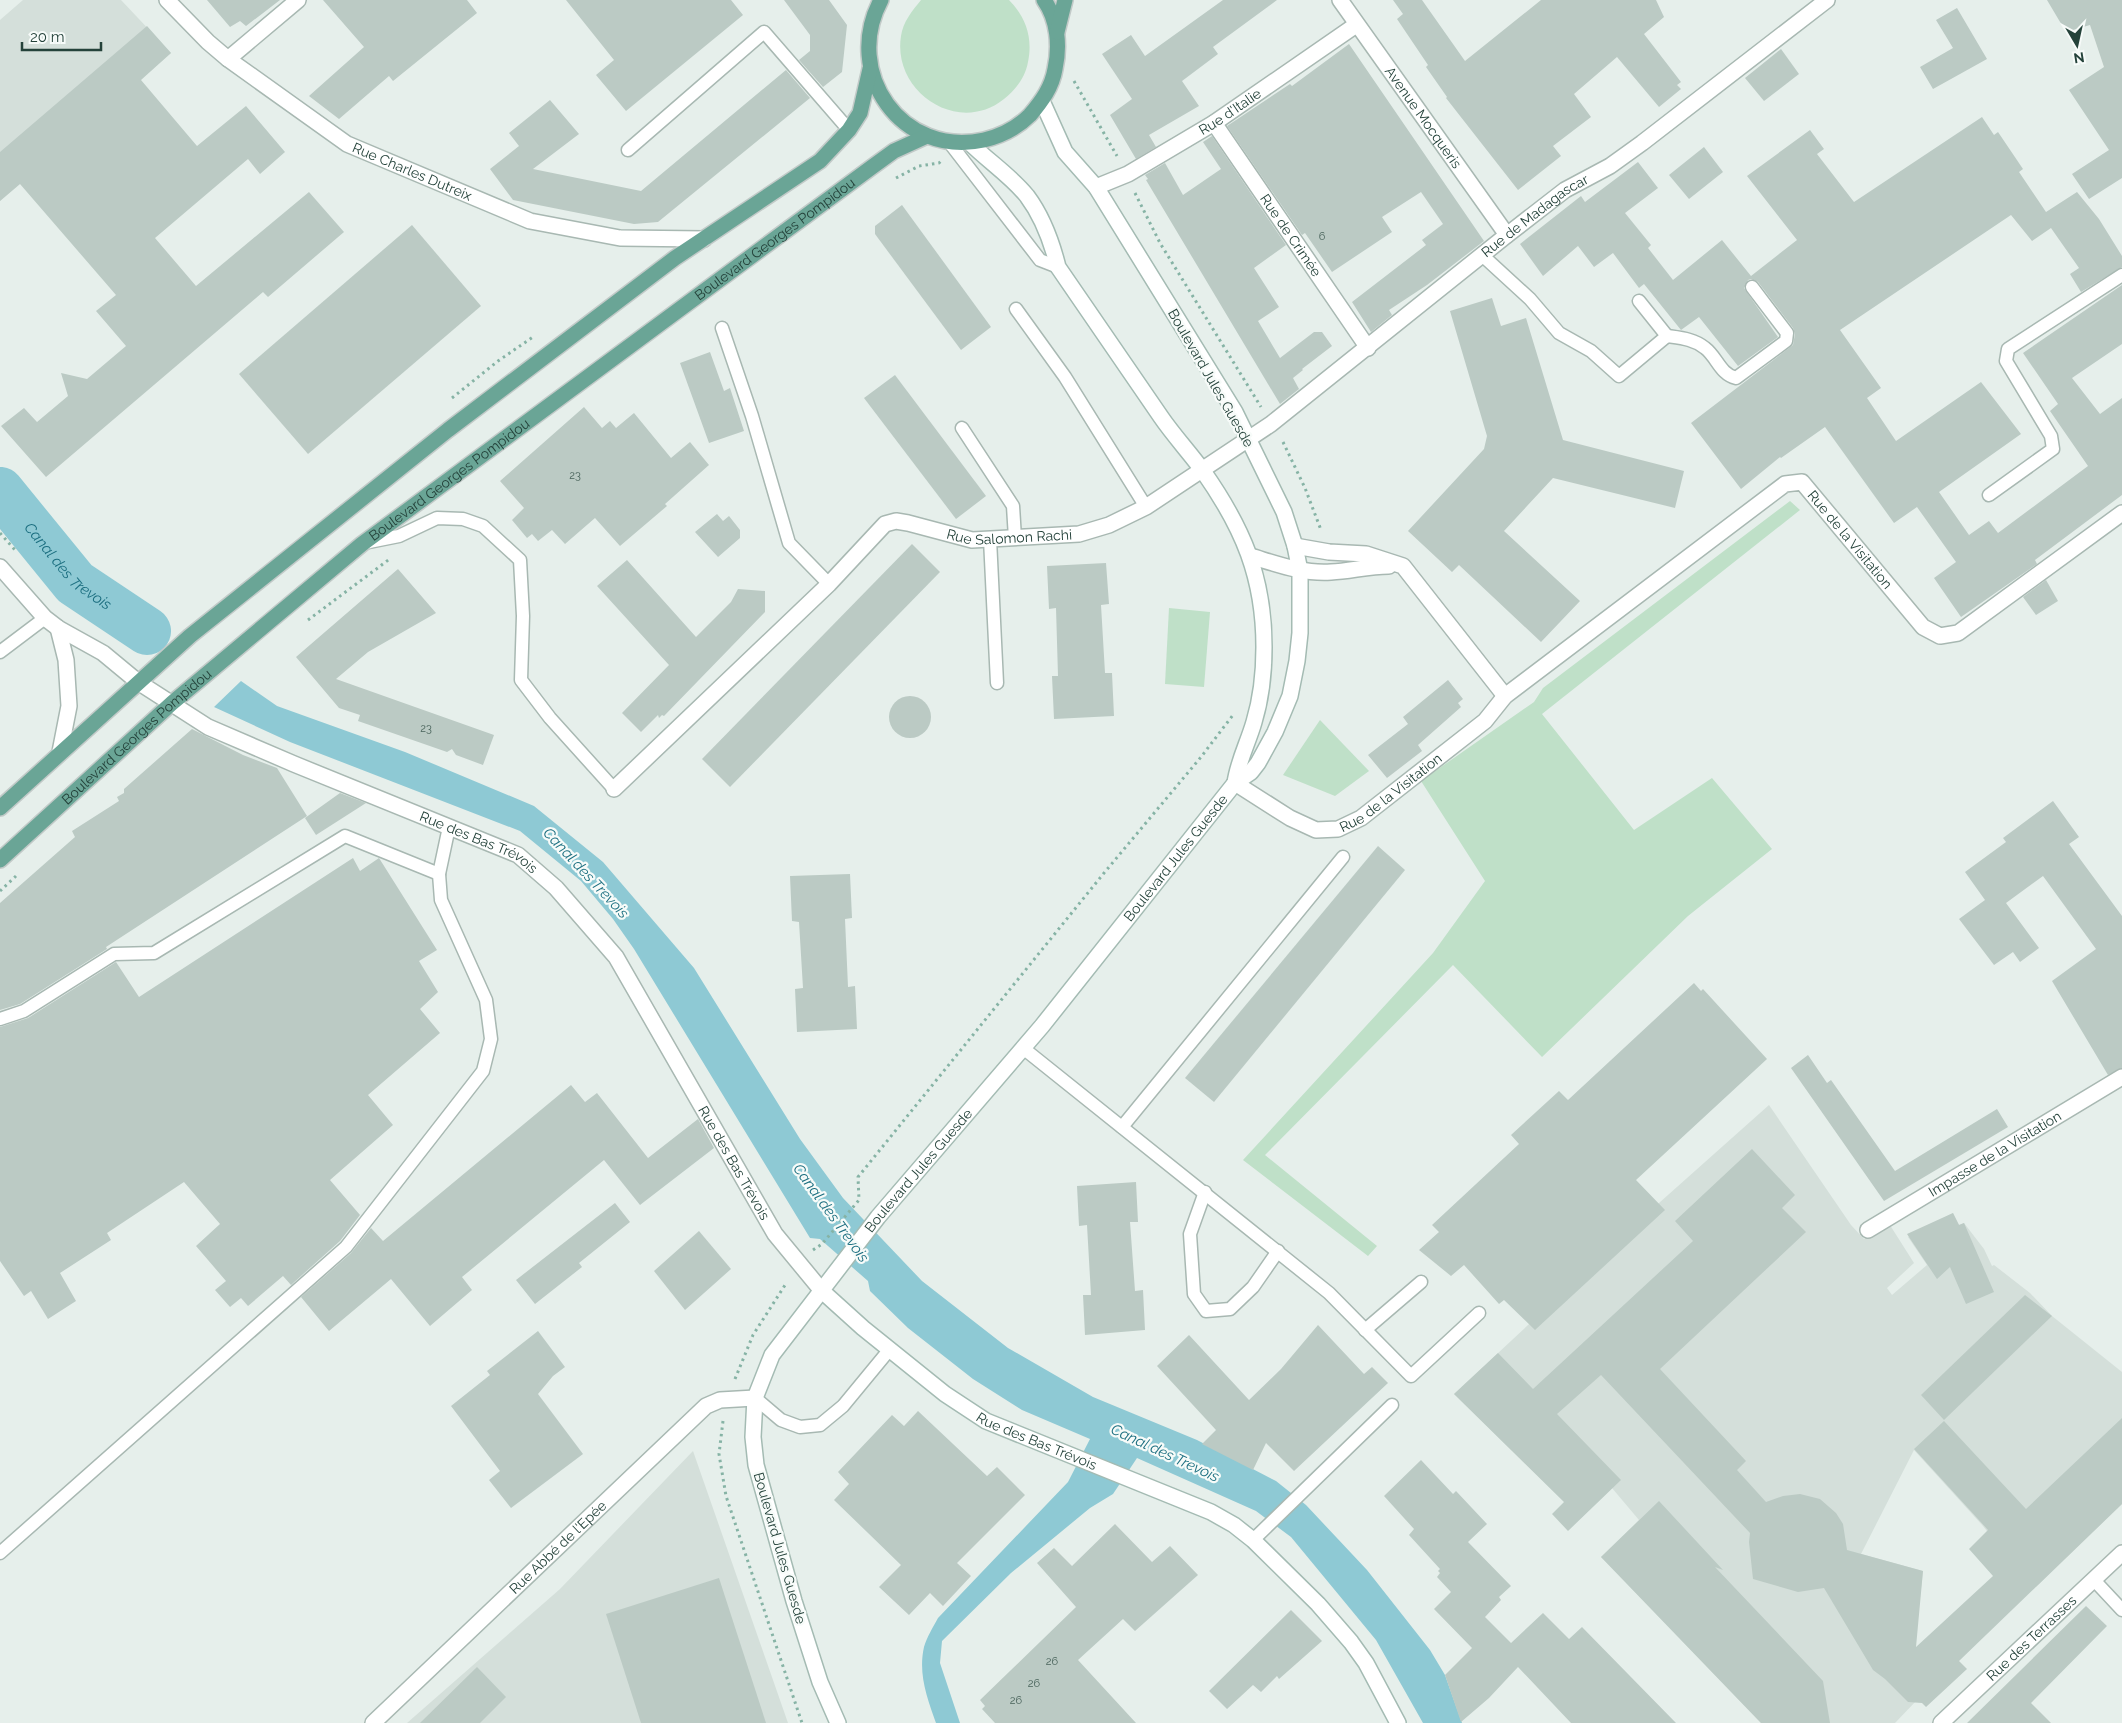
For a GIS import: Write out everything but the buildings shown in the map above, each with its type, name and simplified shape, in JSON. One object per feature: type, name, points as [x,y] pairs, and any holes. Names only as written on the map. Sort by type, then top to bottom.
[{"type":"main road","points":[[881,0],[870,29],[868,49],[870,69],[878,90],[890,109],[907,124],[926,136],[949,142],[970,143],[998,137],[1023,122],[1042,101],[1053,79],[1058,54],[1057,32],[1049,7],[1044,0]]},
{"type":"main road","points":[[1057,32],[1065,0]]},
{"type":"main road","points":[[0,808],[190,636],[448,430],[675,258],[820,161],[849,130],[860,113],[870,69]]},
{"type":"main road","name":"Boulevard Georges Pompidou","points":[[0,860],[172,702],[362,544],[872,167],[894,152],[926,136]]},
{"type":"street","name":"Rue Charles Dutreix","points":[[166,0],[228,60],[346,144],[530,221],[620,238],[704,239]]},
{"type":"street","points":[[228,60],[298,0]]},
{"type":"street","name":"Avenue Mocqueris","points":[[1340,0],[1506,235]]},
{"type":"street","name":"Rue de Madagascar","points":[[1202,470],[1271,424],[1368,348],[1506,235],[1565,190],[1610,166],[1642,143],[1827,0]]},
{"type":"street","name":"Rue d'Italie","points":[[1096,187],[1128,174],[1214,122],[1356,25]]},
{"type":"street","name":"Boulevard Jules Guesde","points":[[838,1723],[820,1682],[762,1492],[756,1464],[753,1437],[755,1398],[772,1355],[878,1217],[1101,954],[1235,783],[1251,772],[1258,763],[1275,732],[1290,696],[1297,661],[1300,571],[1295,546],[1284,512],[1234,412],[1096,187],[1065,152],[1042,101]]},
{"type":"street","name":"Rue de Crimée","points":[[1214,122],[1368,348]]},
{"type":"street","name":"Boulevard Jules Guesde","points":[[970,143],[1026,196],[1038,214],[1053,247],[1058,267],[1178,442],[1202,470],[1233,518],[1250,556],[1260,596],[1263,620],[1262,674],[1254,722],[1238,765],[1235,783]]},
{"type":"street","name":"Rue Salomon Rachi","points":[[614,789],[829,584],[885,524],[896,521],[908,523],[972,540],[1079,534],[1109,525],[1146,507],[1202,470]]},
{"type":"street","name":"Rue de la Visitation","points":[[1235,783],[1290,818],[1316,830],[1338,829],[1361,818],[1485,721],[1505,696],[1785,484],[1802,482],[1923,627],[1940,636],[1958,632],[2122,514]]},
{"type":"street","points":[[1295,546],[1329,552],[1366,554],[1403,566],[1505,696]]},
{"type":"street","points":[[1250,556],[1300,571],[1331,572],[1367,566],[1403,566]]},
{"type":"street","name":"Rue des Bas Trévois","points":[[0,567],[45,618],[58,628],[102,653],[138,682],[208,726],[230,737],[518,855],[556,888],[616,957],[775,1234],[822,1290],[863,1328],[951,1398],[986,1420],[1211,1512],[1234,1524],[1286,1570],[1352,1642],[1370,1670],[1398,1723]]},
{"type":"street","points":[[58,628],[66,660],[69,706],[60,752]]},
{"type":"street","name":"Impasse de la Visitation","points":[[1868,1230],[2122,1077]]},
{"type":"street","name":"Rue Abbé de l'Epée","points":[[373,1723],[706,1406],[720,1400],[755,1398]]},
{"type":"street","name":"Rue des Terrasses","points":[[1941,1723],[2122,1553]]},
{"type":"lane","points":[[628,150],[764,32],[849,130]]},
{"type":"lane","name":"Boulevard Jules Guesde","points":[[949,142],[1040,260],[1058,267]]},
{"type":"lane","points":[[1482,255],[1530,299],[1559,334],[1591,351],[1619,376],[1667,336]]},
{"type":"lane","points":[[1989,495],[2053,448],[2051,436],[2006,361],[2008,349],[2122,275]]},
{"type":"lane","points":[[1639,301],[1667,336],[1689,339],[1706,348],[1728,376],[1736,378],[1786,341],[1787,333],[1752,287]]},
{"type":"lane","points":[[1016,309],[1065,377],[1146,507]]},
{"type":"lane","points":[[722,328],[752,416],[790,543],[829,584]]},
{"type":"lane","points":[[962,428],[1013,506],[1015,538]]},
{"type":"lane","points":[[362,544],[399,536],[437,518],[463,519],[483,526],[520,560],[523,616],[521,680],[550,718],[614,789]]},
{"type":"lane","points":[[990,539],[997,683]]},
{"type":"lane","points":[[0,652],[45,618]]},
{"type":"lane","points":[[0,1553],[346,1247],[483,1071],[491,1039],[486,1000],[441,900],[438,874],[449,827]]},
{"type":"lane","points":[[0,1019],[24,1011],[114,954],[154,953],[345,836],[438,874]]},
{"type":"lane","points":[[1122,1127],[1343,857]]},
{"type":"lane","points":[[1023,1048],[1329,1293],[1410,1376],[1479,1313]]},
{"type":"lane","points":[[1205,1192],[1190,1234],[1194,1294],[1206,1311],[1230,1309],[1253,1287],[1278,1252]]},
{"type":"lane","points":[[1365,1330],[1421,1282]]},
{"type":"lane","points":[[755,1398],[781,1420],[800,1426],[820,1425],[843,1406],[890,1349]]},
{"type":"lane","points":[[1253,1540],[1392,1406]]},
{"type":"lane","points":[[2094,1580],[2122,1610]]},
{"type":"path","points":[[1058,54],[1128,174],[1140,205],[1160,243],[1282,440],[1305,488],[1329,552]]},
{"type":"path","points":[[815,1248],[822,1244],[859,1200],[858,1177],[1104,873],[1201,757],[1236,711]]},
{"type":"shaded area","points":[[23,0],[121,0],[171,53],[0,201],[0,20]]},
{"type":"shaded area","points":[[1769,1105],[1851,1225],[1864,1239],[1888,1222],[1914,1263],[1887,1288],[1892,1295],[1927,1265],[1908,1237],[1953,1213],[1959,1225],[1964,1223],[1984,1249],[1992,1266],[1994,1265],[2030,1293],[2052,1316],[2122,1372],[2122,1504],[2036,1587],[1914,1450],[1861,1554],[1923,1571],[1920,1598],[1912,1617],[1917,1700],[1895,1723],[1761,1723],[1601,1557],[1639,1520],[1612,1488],[1581,1518],[1454,1394],[1659,1203]]},
{"type":"shaded area","points":[[693,1451],[788,1723],[407,1723],[560,1589]]},
{"type":"green space","points":[[921,0],[1009,0],[1015,7],[1024,21],[1029,36],[1028,62],[1025,73],[1019,83],[1004,99],[986,109],[967,113],[949,110],[932,102],[918,90],[907,75],[901,56],[901,36],[906,21]]},
{"type":"green space","points":[[1790,501],[1800,510],[1542,714],[1634,830],[1712,778],[1772,849],[1688,916],[1542,1057],[1453,965],[1265,1155],[1377,1246],[1368,1256],[1243,1160],[1433,953],[1485,881],[1421,781],[1534,702],[1543,688]]},
{"type":"green space","points":[[1169,608],[1210,612],[1204,687],[1165,684]]},
{"type":"green space","points":[[1320,720],[1369,771],[1335,796],[1283,775]]},
{"type":"water","points":[[241,681],[277,706],[405,752],[534,806],[603,862],[694,968],[800,1139],[843,1198],[922,1281],[1008,1348],[1093,1397],[1197,1440],[1276,1481],[1306,1505],[1367,1570],[1430,1650],[1445,1675],[1462,1723],[1423,1723],[1376,1640],[1291,1537],[1256,1511],[1137,1458],[1113,1494],[1090,1508],[1011,1573],[942,1641],[940,1663],[960,1723],[936,1723],[927,1695],[922,1667],[924,1647],[932,1628],[938,1618],[1068,1482],[1090,1439],[1022,1410],[973,1379],[908,1328],[870,1291],[868,1281],[820,1239],[810,1238],[634,949],[613,919],[581,881],[520,831],[290,742],[214,707]]},
{"type":"waterway","name":"Canal des Trevois","points":[[0,491],[75,583],[147,631]]}]
